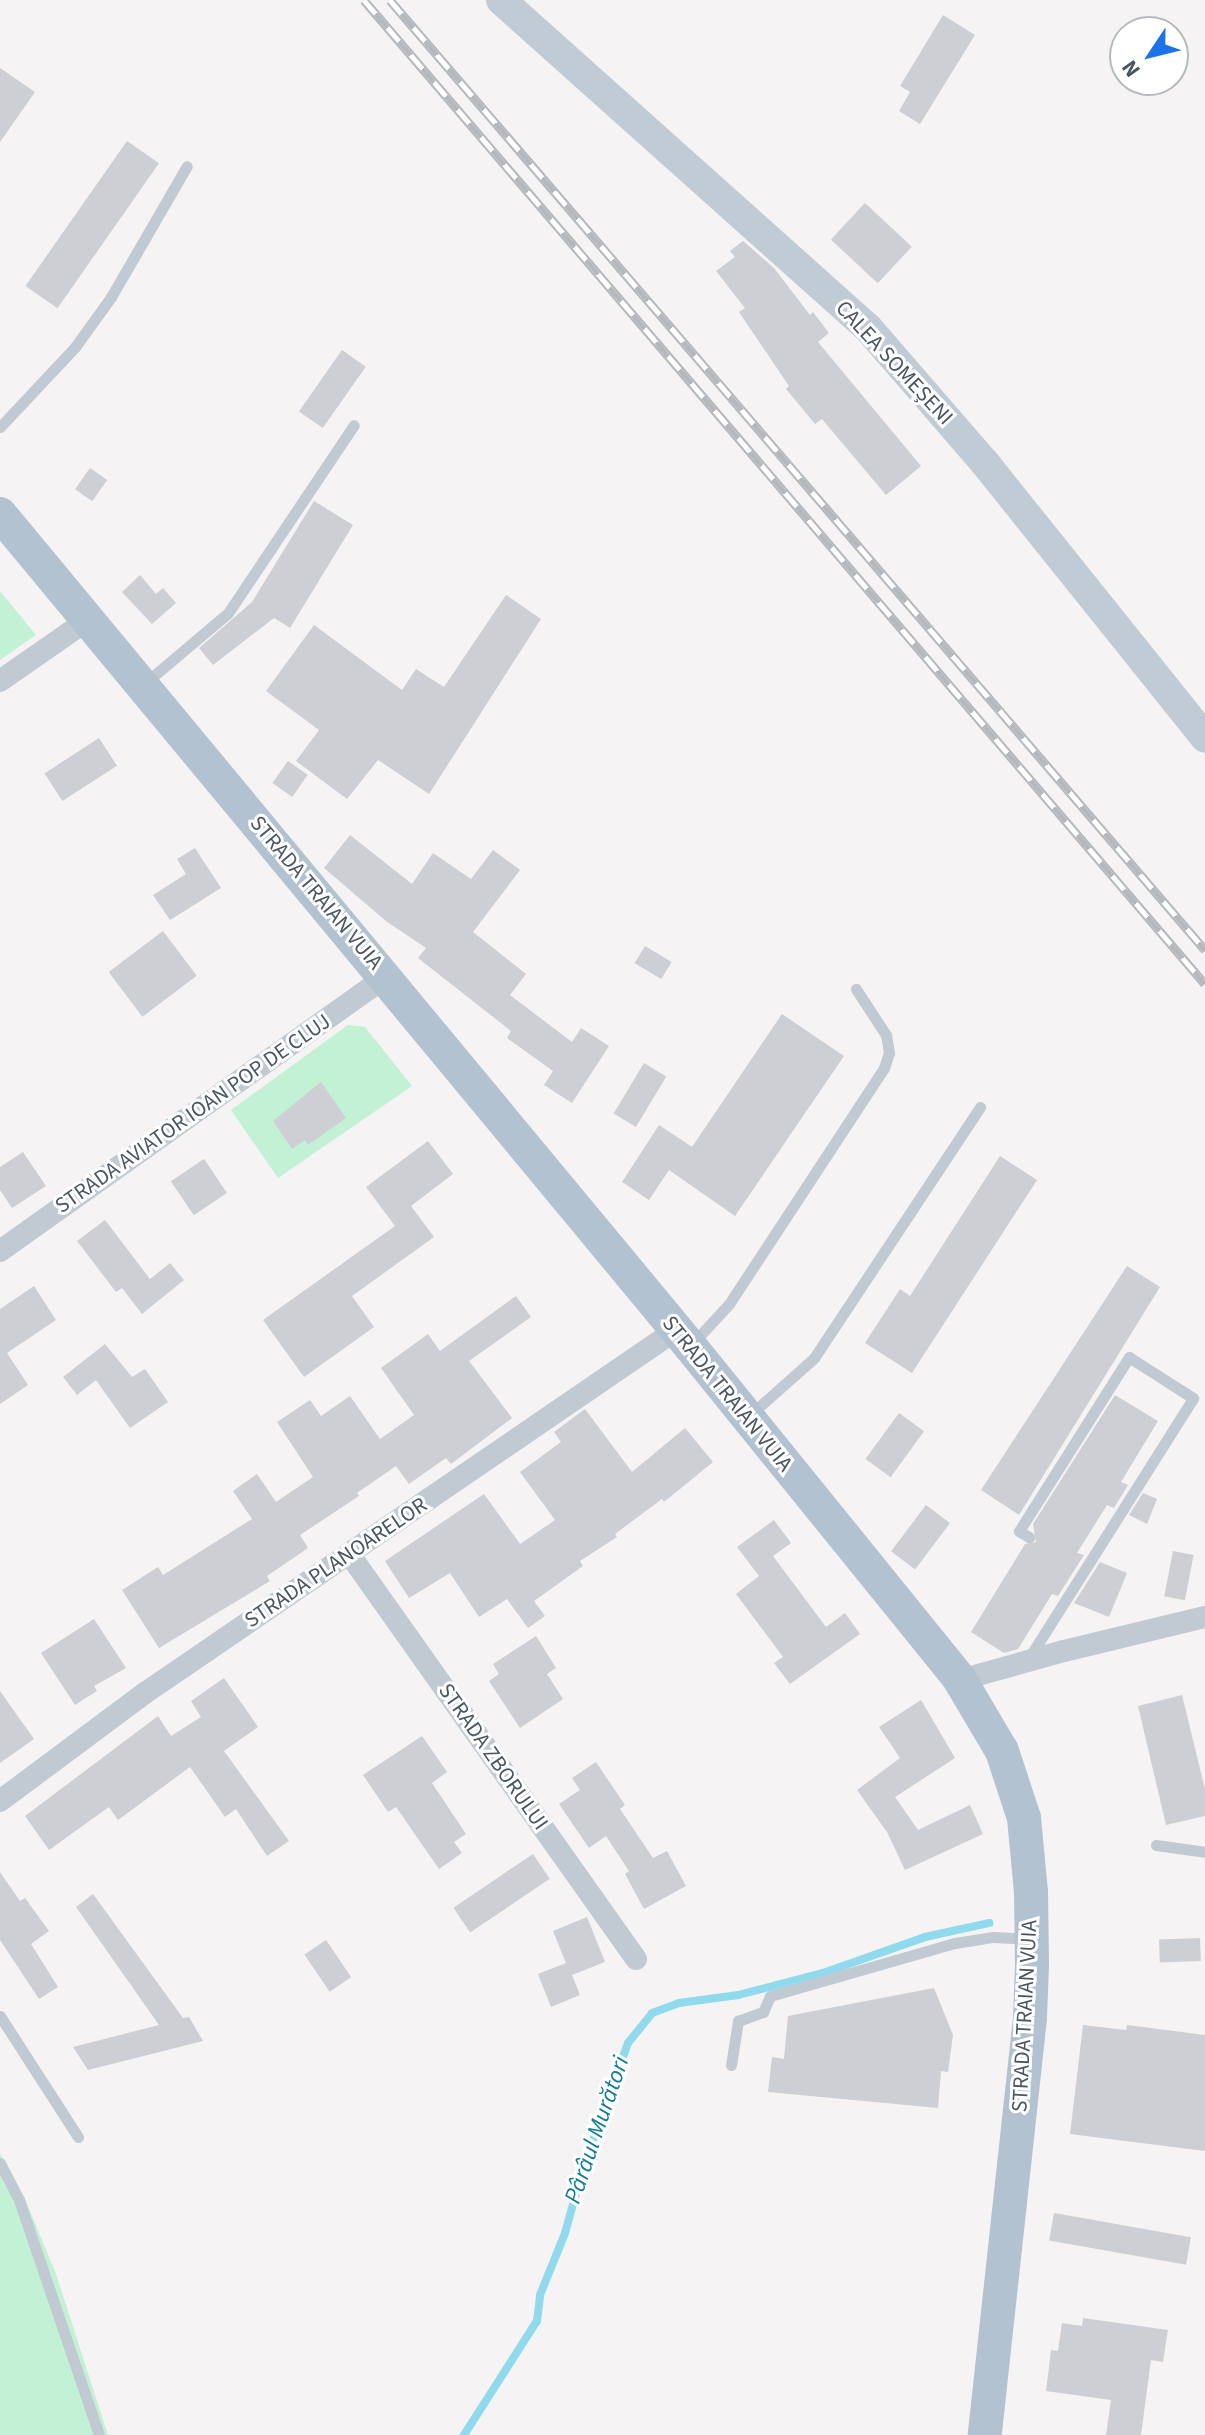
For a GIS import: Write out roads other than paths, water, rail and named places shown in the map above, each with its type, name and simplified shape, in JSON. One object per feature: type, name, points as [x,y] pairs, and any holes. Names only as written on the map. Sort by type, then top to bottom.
[{"type":"main road","name":"CALEA SOMEȘENI","points":[[501,0],[868,328],[985,463],[1205,738]]},
{"type":"main road","name":"STRADA TRAIAN VUIA","points":[[0,514],[747,1417],[960,1680],[1002,1751],[1024,1818],[1032,1939],[1030,2018],[985,2435]]},
{"type":"street","points":[[0,681],[89,619]]},
{"type":"street","name":"STRADA AVIATOR IOAN POP DE CLUJ","points":[[0,1251],[385,977]]},
{"type":"street","name":"STRADA PLANOARELOR","points":[[0,1801],[145,1693],[683,1338]]},
{"type":"street","name":"STRADA ZBORULUI","points":[[350,1555],[636,1959]]},
{"type":"street","points":[[960,1680],[1205,1617]]},
{"type":"lane","points":[[0,427],[75,347],[111,297],[187,166]]},
{"type":"lane","points":[[143,685],[228,613],[354,425]]},
{"type":"lane","points":[[683,1338],[729,1304],[884,1068],[889,1053],[886,1035],[856,989]]},
{"type":"lane","points":[[747,1417],[814,1358],[980,1107]]},
{"type":"lane","points":[[1026,1661],[1193,1398],[1129,1357],[1019,1531],[1029,1537]]},
{"type":"lane","points":[[1070,1564],[1083,1572]]},
{"type":"lane","points":[[1156,1845],[1205,1852]]},
{"type":"lane","points":[[731,2065],[738,2021],[763,2012],[770,1996],[955,1943],[994,1937],[1032,1939]]},
{"type":"lane","points":[[0,2016],[78,2137]]},
{"type":"lane","points":[[0,2163],[24,2214],[99,2435]]},
{"type":"waterway","name":"Pârâul Murători","points":[[464,2435],[537,2321],[540,2295],[565,2233],[583,2168],[628,2043],[652,2013],[679,2003],[738,1995],[823,1973],[925,1937],[989,1923]]},
{"type":"railway","points":[[364,0],[1205,984]]},
{"type":"railway","points":[[390,0],[1205,950]]}]
